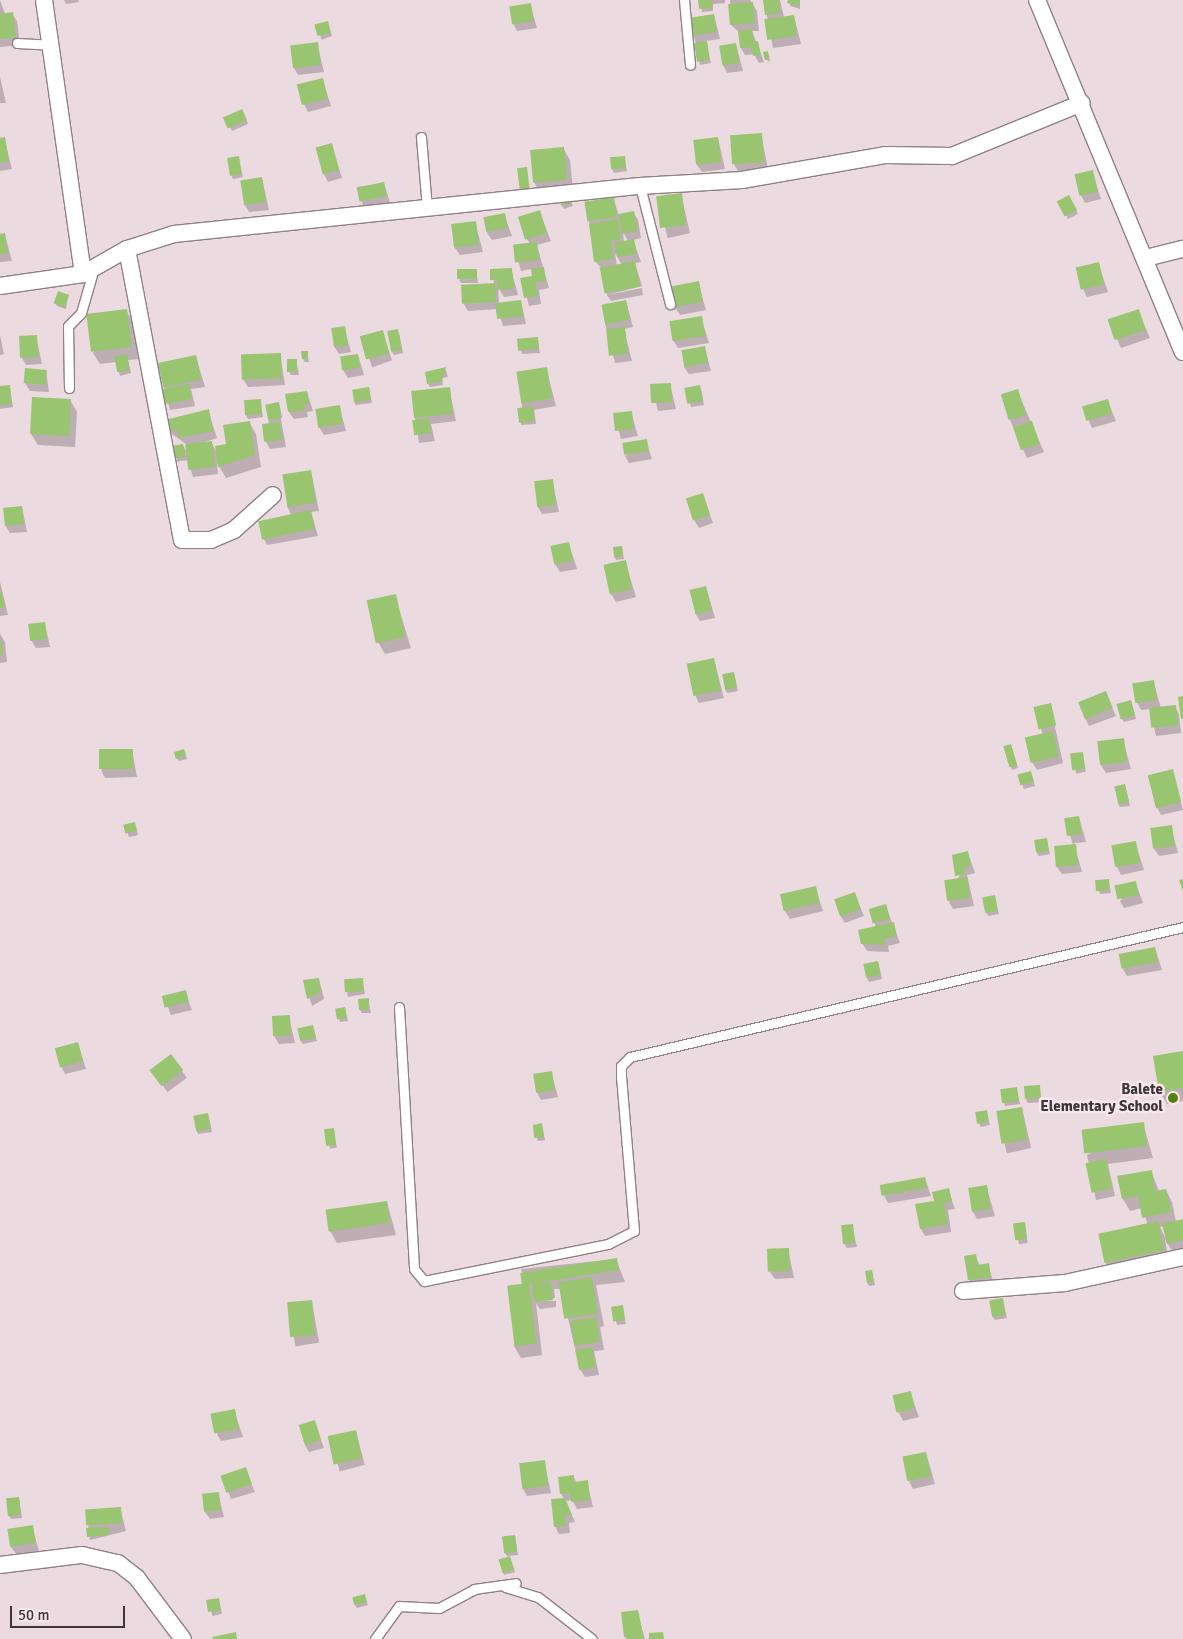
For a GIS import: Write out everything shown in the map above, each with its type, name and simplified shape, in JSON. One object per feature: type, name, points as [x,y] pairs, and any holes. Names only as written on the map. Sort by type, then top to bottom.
[{"type":"street","points":[[44,0],[88,271]]},
{"type":"street","points":[[1037,0],[1082,103],[1183,352]]},
{"type":"street","points":[[0,286],[88,271],[127,249],[174,234],[640,186],[742,180],[885,155],[952,156],[1082,103]]},
{"type":"street","points":[[127,249],[182,540],[211,540],[234,530],[273,495]]},
{"type":"street","points":[[1146,258],[1183,249]]},
{"type":"street","points":[[963,1291],[1065,1283],[1183,1257]]},
{"type":"street","points":[[0,1564],[82,1555],[118,1563],[136,1578],[183,1639]]},
{"type":"lane","points":[[684,0],[690,65]]},
{"type":"lane","points":[[17,43],[50,45]]},
{"type":"lane","points":[[422,137],[427,208]]},
{"type":"lane","points":[[640,186],[670,304]]},
{"type":"lane","points":[[70,388],[68,326],[88,299],[88,271]]},
{"type":"lane","points":[[399,1007],[414,1270],[424,1282],[608,1244],[634,1231],[621,1077],[621,1066],[630,1057],[1183,927]]},
{"type":"lane","points":[[375,1639],[399,1606],[439,1608],[474,1589],[516,1583]]},
{"type":"lane","points":[[502,1586],[538,1597],[592,1639]]},
{"type":"building","points":[[698,0],[712,0],[712,8],[699,9]]},
{"type":"building","points":[[763,0],[779,0],[780,13],[765,15]]},
{"type":"building","points":[[788,0],[800,0],[798,6],[787,3]]},
{"type":"building","points":[[753,2],[755,23],[730,25],[728,4]]},
{"type":"building","points":[[531,3],[534,21],[512,24],[509,6]]},
{"type":"building","points":[[13,12],[16,38],[0,39],[0,14]]},
{"type":"building","points":[[714,14],[717,32],[693,36],[690,18]]},
{"type":"building","points":[[794,15],[797,36],[767,40],[764,19]]},
{"type":"building","points":[[328,21],[331,33],[317,36],[314,24]]},
{"type":"building","points":[[752,29],[754,42],[758,41],[761,55],[753,56],[751,47],[740,48],[738,31]]},
{"type":"building","points":[[707,41],[710,60],[697,62],[694,43]]},
{"type":"building","points":[[318,42],[321,65],[293,68],[290,45]]},
{"type":"building","points":[[736,43],[739,63],[722,65],[719,46]]},
{"type":"building","points":[[768,51],[769,59],[765,60],[763,52]]},
{"type":"building","points":[[323,78],[328,98],[302,105],[297,85]]},
{"type":"building","points":[[242,109],[247,120],[228,129],[223,118]]},
{"type":"building","points":[[762,133],[764,162],[732,164],[730,135]]},
{"type":"building","points":[[5,137],[9,161],[0,163],[0,138]]},
{"type":"building","points":[[718,137],[721,162],[696,165],[693,140]]},
{"type":"building","points":[[332,143],[339,170],[323,174],[316,147]]},
{"type":"building","points":[[564,147],[567,180],[533,183],[530,150]]},
{"type":"building","points":[[239,156],[242,174],[230,176],[227,158]]},
{"type":"building","points":[[625,156],[626,168],[611,169],[610,157]]},
{"type":"building","points":[[527,167],[530,193],[520,194],[517,168]]},
{"type":"building","points":[[1093,170],[1098,191],[1079,196],[1074,174]]},
{"type":"building","points":[[262,177],[266,202],[244,205],[240,180]]},
{"type":"building","points":[[384,182],[387,196],[360,202],[357,188]]},
{"type":"building","points":[[682,193],[686,225],[660,228],[656,196]]},
{"type":"building","points":[[1069,195],[1077,210],[1065,217],[1057,202]]},
{"type":"building","points":[[570,196],[572,203],[561,206],[559,199]]},
{"type":"building","points":[[614,197],[617,217],[587,221],[584,202]]},
{"type":"building","points":[[540,210],[547,233],[525,240],[518,217]]},
{"type":"building","points":[[634,211],[638,231],[622,234],[618,214]]},
{"type":"building","points":[[505,213],[508,228],[486,232],[483,217]]},
{"type":"building","points":[[618,219],[621,239],[611,241],[613,259],[594,262],[589,224]]},
{"type":"building","points":[[476,221],[479,245],[454,248],[451,224]]},
{"type":"building","points":[[5,233],[8,253],[0,254],[0,234]]},
{"type":"building","points":[[634,239],[637,254],[617,258],[614,243]]},
{"type":"building","points":[[537,242],[539,260],[515,262],[513,245]]},
{"type":"building","points":[[635,261],[640,287],[605,293],[600,268]]},
{"type":"building","points":[[1099,262],[1104,284],[1081,290],[1076,267]]},
{"type":"building","points":[[544,267],[546,281],[535,282],[538,296],[524,298],[520,278],[532,276],[531,269]]},
{"type":"building","points":[[512,268],[514,288],[498,290],[497,280],[490,280],[490,269]]},
{"type":"building","points":[[457,269],[477,269],[477,279],[457,279]]},
{"type":"building","points":[[699,281],[703,302],[674,307],[670,287]]},
{"type":"building","points":[[495,283],[496,302],[462,304],[461,285]]},
{"type":"building","points":[[58,291],[69,295],[65,307],[54,303]]},
{"type":"building","points":[[521,300],[523,316],[497,319],[495,303]]},
{"type":"building","points":[[626,300],[630,320],[605,324],[601,305]]},
{"type":"building","points":[[127,309],[132,347],[91,352],[86,314]]},
{"type":"building","points":[[1139,309],[1146,330],[1114,340],[1108,319]]},
{"type":"building","points":[[702,316],[705,336],[673,341],[669,321]]},
{"type":"building","points":[[345,326],[348,345],[334,347],[331,328]]},
{"type":"building","points":[[625,327],[628,354],[609,356],[606,329]]},
{"type":"building","points":[[398,329],[402,350],[391,352],[387,331]]},
{"type":"building","points":[[383,330],[389,353],[366,359],[360,336]]},
{"type":"building","points":[[37,335],[38,357],[20,358],[19,336]]},
{"type":"building","points":[[538,337],[539,349],[518,351],[517,339]]},
{"type":"building","points":[[705,346],[708,363],[684,367],[681,350]]},
{"type":"building","points":[[301,351],[308,351],[308,359],[302,359]]},
{"type":"building","points":[[281,353],[282,378],[242,379],[241,354]]},
{"type":"building","points":[[127,354],[130,370],[117,372],[114,356]]},
{"type":"building","points":[[358,354],[360,368],[342,370],[340,357]]},
{"type":"building","points":[[196,355],[201,379],[163,388],[158,363]]},
{"type":"building","points":[[287,359],[297,359],[297,372],[287,372]]},
{"type":"building","points":[[446,367],[442,381],[427,384],[425,372]]},
{"type":"building","points":[[547,367],[552,399],[521,403],[516,372]]},
{"type":"building","points":[[25,368],[47,370],[46,385],[24,383]]},
{"type":"building","points":[[671,383],[672,402],[651,403],[650,384]]},
{"type":"building","points":[[189,384],[192,399],[165,404],[162,389]]},
{"type":"building","points":[[10,385],[12,404],[0,405],[0,386]]},
{"type":"building","points":[[700,385],[703,401],[687,404],[684,388]]},
{"type":"building","points":[[369,387],[371,400],[354,402],[352,390]]},
{"type":"building","points":[[450,387],[453,414],[414,418],[411,391]]},
{"type":"building","points":[[1018,389],[1026,415],[1009,420],[1001,394]]},
{"type":"building","points":[[307,391],[309,404],[304,405],[305,410],[288,412],[285,394]]},
{"type":"building","points":[[32,397],[71,399],[69,436],[30,434]]},
{"type":"building","points":[[261,399],[262,414],[245,415],[244,400]]},
{"type":"building","points":[[1108,399],[1112,413],[1086,421],[1082,406]]},
{"type":"building","points":[[279,402],[282,418],[268,420],[265,405]]},
{"type":"building","points":[[340,405],[343,424],[318,428],[315,409]]},
{"type":"building","points":[[533,406],[535,421],[519,423],[517,408]]},
{"type":"building","points":[[209,409],[213,431],[179,438],[177,430],[168,432],[165,420]]},
{"type":"building","points":[[632,411],[634,429],[615,431],[613,413]]},
{"type":"building","points":[[429,418],[431,433],[414,435],[412,420]]},
{"type":"building","points":[[250,421],[255,455],[218,467],[215,446],[226,444],[223,425]]},
{"type":"building","points":[[1032,421],[1040,444],[1021,450],[1013,428]]},
{"type":"building","points":[[280,422],[282,440],[264,442],[262,424]]},
{"type":"building","points":[[647,439],[649,451],[624,455],[622,443]]},
{"type":"building","points":[[212,441],[215,467],[188,470],[185,444]]},
{"type":"building","points":[[183,444],[185,457],[173,459],[171,446]]},
{"type":"building","points":[[311,470],[316,503],[288,507],[282,475]]},
{"type":"building","points":[[553,479],[556,505],[537,507],[534,481]]},
{"type":"building","points":[[703,493],[710,515],[693,520],[686,499]]},
{"type":"building","points":[[22,506],[24,524],[5,526],[3,508]]},
{"type":"building","points":[[311,510],[315,529],[262,540],[258,521]]},
{"type":"building","points":[[569,542],[573,561],[554,565],[550,546]]},
{"type":"building","points":[[622,546],[623,556],[614,557],[613,547]]},
{"type":"building","points":[[626,560],[632,589],[610,594],[604,565]]},
{"type":"building","points":[[706,586],[712,610],[696,614],[690,590]]},
{"type":"building","points":[[0,587],[5,607],[0,608]]},
{"type":"building","points":[[396,594],[405,637],[376,643],[367,600]]},
{"type":"building","points":[[45,622],[47,639],[30,641],[28,624]]},
{"type":"building","points":[[0,634],[3,654],[0,655]]},
{"type":"building","points":[[714,658],[721,690],[693,696],[687,664]]},
{"type":"building","points":[[734,672],[737,688],[725,690],[722,674]]},
{"type":"building","points":[[1154,680],[1157,700],[1135,703],[1132,683]]},
{"type":"building","points":[[1106,691],[1113,708],[1085,719],[1078,702]]},
{"type":"building","points":[[1183,696],[1183,719],[1181,719],[1178,697]]},
{"type":"building","points":[[1131,700],[1135,715],[1121,719],[1117,704]]},
{"type":"building","points":[[1051,703],[1056,725],[1039,729],[1033,707]]},
{"type":"building","points":[[1176,705],[1178,725],[1151,728],[1149,708]]},
{"type":"building","points":[[1053,731],[1059,756],[1031,763],[1025,738]]},
{"type":"building","points":[[1124,738],[1127,762],[1100,765],[1097,741]]},
{"type":"building","points":[[1011,744],[1017,765],[1009,767],[1003,746]]},
{"type":"building","points":[[99,749],[133,749],[133,769],[99,769]]},
{"type":"building","points":[[184,749],[186,755],[176,759],[174,752]]},
{"type":"building","points":[[1083,752],[1085,769],[1072,770],[1070,754]]},
{"type":"building","points":[[1173,769],[1181,802],[1156,808],[1148,775]]},
{"type":"building","points":[[1031,771],[1034,782],[1020,785],[1017,775]]},
{"type":"building","points":[[1125,784],[1129,802],[1118,804],[1114,786]]},
{"type":"building","points":[[1079,816],[1082,834],[1067,836],[1064,818]]},
{"type":"building","points":[[135,822],[137,831],[125,833],[123,825]]},
{"type":"building","points":[[1172,825],[1175,846],[1153,849],[1150,828]]},
{"type":"building","points":[[1047,838],[1049,851],[1036,853],[1034,840]]},
{"type":"building","points":[[1136,841],[1140,863],[1115,867],[1111,845]]},
{"type":"building","points":[[1076,844],[1078,865],[1056,867],[1054,846]]},
{"type":"building","points":[[968,851],[971,866],[964,868],[965,874],[955,876],[952,855]]},
{"type":"building","points":[[967,877],[970,898],[947,901],[944,880]]},
{"type":"building","points":[[1109,879],[1110,890],[1096,891],[1095,880]]},
{"type":"building","points":[[1183,879],[1183,891],[1179,880]]},
{"type":"building","points":[[1136,881],[1139,895],[1117,899],[1114,886]]},
{"type":"building","points":[[816,886],[820,903],[784,911],[780,894]]},
{"type":"building","points":[[855,892],[861,909],[840,916],[834,899]]},
{"type":"building","points":[[995,895],[998,911],[985,913],[982,897]]},
{"type":"building","points":[[886,904],[890,918],[873,923],[869,909]]},
{"type":"building","points":[[894,922],[897,936],[884,939],[885,945],[861,944],[858,930]]},
{"type":"building","points":[[1155,947],[1158,962],[1122,969],[1119,954]]},
{"type":"building","points":[[878,961],[881,975],[866,978],[863,964]]},
{"type":"building","points":[[319,978],[321,992],[307,999],[303,980]]},
{"type":"building","points":[[363,978],[364,991],[345,992],[344,979]]},
{"type":"building","points":[[186,990],[189,1002],[165,1008],[162,996]]},
{"type":"building","points":[[369,998],[369,1010],[359,1010],[358,999]]},
{"type":"building","points":[[345,1007],[347,1018],[337,1020],[335,1009]]},
{"type":"building","points":[[290,1015],[291,1035],[273,1036],[272,1016]]},
{"type":"building","points":[[313,1025],[316,1038],[300,1041],[297,1029]]},
{"type":"building","points":[[78,1042],[83,1061],[60,1068],[55,1048]]},
{"type":"building","points":[[1183,1051],[1183,1088],[1159,1092],[1153,1056]]},
{"type":"building","points":[[171,1054],[183,1070],[161,1086],[149,1070]]},
{"type":"building","points":[[552,1071],[555,1090],[536,1093],[533,1074]]},
{"type":"building","points":[[1040,1085],[1041,1098],[1025,1099],[1024,1086]]},
{"type":"building","points":[[1017,1087],[1019,1101],[1002,1103],[1000,1089]]},
{"type":"building","points":[[1022,1107],[1027,1140],[1001,1144],[996,1111]]},
{"type":"building","points":[[987,1110],[989,1122],[977,1124],[975,1112]]},
{"type":"building","points":[[208,1113],[211,1129],[196,1132],[193,1116]]},
{"type":"building","points":[[1144,1122],[1147,1146],[1084,1153],[1081,1130]]},
{"type":"building","points":[[542,1123],[544,1137],[534,1138],[533,1125]]},
{"type":"building","points":[[334,1128],[336,1145],[326,1146],[324,1129]]},
{"type":"building","points":[[1106,1159],[1112,1188],[1092,1193],[1085,1163]]},
{"type":"building","points":[[1152,1170],[1155,1191],[1166,1189],[1171,1212],[1142,1218],[1138,1196],[1122,1199],[1117,1176]]},
{"type":"building","points":[[925,1177],[927,1188],[882,1196],[880,1185]]},
{"type":"building","points":[[987,1185],[991,1209],[972,1212],[968,1188]]},
{"type":"building","points":[[949,1188],[952,1201],[944,1203],[948,1224],[920,1229],[915,1204],[934,1201],[932,1192]]},
{"type":"building","points":[[387,1201],[390,1223],[329,1231],[326,1210]]},
{"type":"building","points":[[1183,1219],[1183,1240],[1167,1244],[1162,1224]]},
{"type":"building","points":[[1158,1221],[1164,1250],[1105,1263],[1098,1234]]},
{"type":"building","points":[[1025,1222],[1027,1239],[1015,1240],[1013,1223]]},
{"type":"building","points":[[853,1224],[855,1243],[843,1244],[841,1225]]},
{"type":"building","points":[[789,1248],[790,1271],[768,1272],[767,1249]]},
{"type":"building","points":[[976,1254],[978,1265],[989,1263],[991,1277],[968,1280],[964,1256]]},
{"type":"building","points":[[617,1258],[619,1270],[522,1285],[520,1273]]},
{"type":"building","points":[[872,1270],[874,1282],[867,1283],[865,1271]]},
{"type":"building","points":[[592,1277],[598,1314],[564,1319],[558,1282]]},
{"type":"building","points":[[551,1282],[553,1300],[534,1302],[532,1284]]},
{"type":"building","points":[[529,1283],[536,1344],[515,1346],[507,1286]]},
{"type":"building","points":[[1003,1298],[1006,1315],[992,1317],[989,1300]]},
{"type":"building","points":[[312,1300],[315,1335],[290,1337],[287,1302]]},
{"type":"building","points":[[623,1305],[625,1320],[613,1322],[611,1307]]},
{"type":"building","points":[[596,1317],[600,1342],[574,1346],[570,1321]]},
{"type":"building","points":[[592,1347],[596,1367],[579,1370],[575,1350]]},
{"type":"building","points":[[911,1391],[915,1409],[897,1413],[892,1395]]},
{"type":"building","points":[[235,1409],[239,1429],[214,1433],[210,1414]]},
{"type":"building","points":[[315,1420],[321,1440],[305,1445],[299,1425]]},
{"type":"building","points":[[356,1430],[362,1458],[334,1464],[328,1436]]},
{"type":"building","points":[[926,1452],[931,1477],[907,1481],[902,1457]]},
{"type":"building","points":[[545,1460],[548,1486],[522,1489],[519,1463]]},
{"type":"building","points":[[246,1467],[252,1484],[226,1493],[220,1476]]},
{"type":"building","points":[[574,1475],[574,1482],[588,1480],[590,1500],[571,1502],[570,1493],[560,1494],[558,1477]]},
{"type":"building","points":[[219,1492],[221,1510],[204,1512],[202,1494]]},
{"type":"building","points":[[19,1497],[21,1515],[8,1516],[6,1498]]},
{"type":"building","points":[[565,1498],[572,1515],[565,1515],[566,1526],[554,1527],[551,1499]]},
{"type":"building","points":[[121,1507],[122,1523],[86,1525],[85,1510]]},
{"type":"building","points":[[33,1525],[36,1543],[10,1547],[7,1529]]},
{"type":"building","points":[[109,1527],[109,1535],[87,1537],[86,1528]]},
{"type":"building","points":[[515,1535],[517,1552],[504,1553],[502,1537]]},
{"type":"building","points":[[510,1556],[514,1569],[503,1573],[499,1560]]},
{"type":"building","points":[[365,1594],[367,1602],[354,1605],[352,1597]]},
{"type":"building","points":[[219,1598],[221,1610],[208,1612],[206,1600]]},
{"type":"building","points":[[638,1610],[644,1639],[624,1637],[621,1612]]},
{"type":"building","points":[[236,1632],[237,1639],[213,1639],[212,1637]]},
{"type":"building","points":[[663,1632],[664,1639],[649,1639],[649,1633]]},
{"type":"place","name":"Balete Elementary School","points":[[1173,1098]]}]
